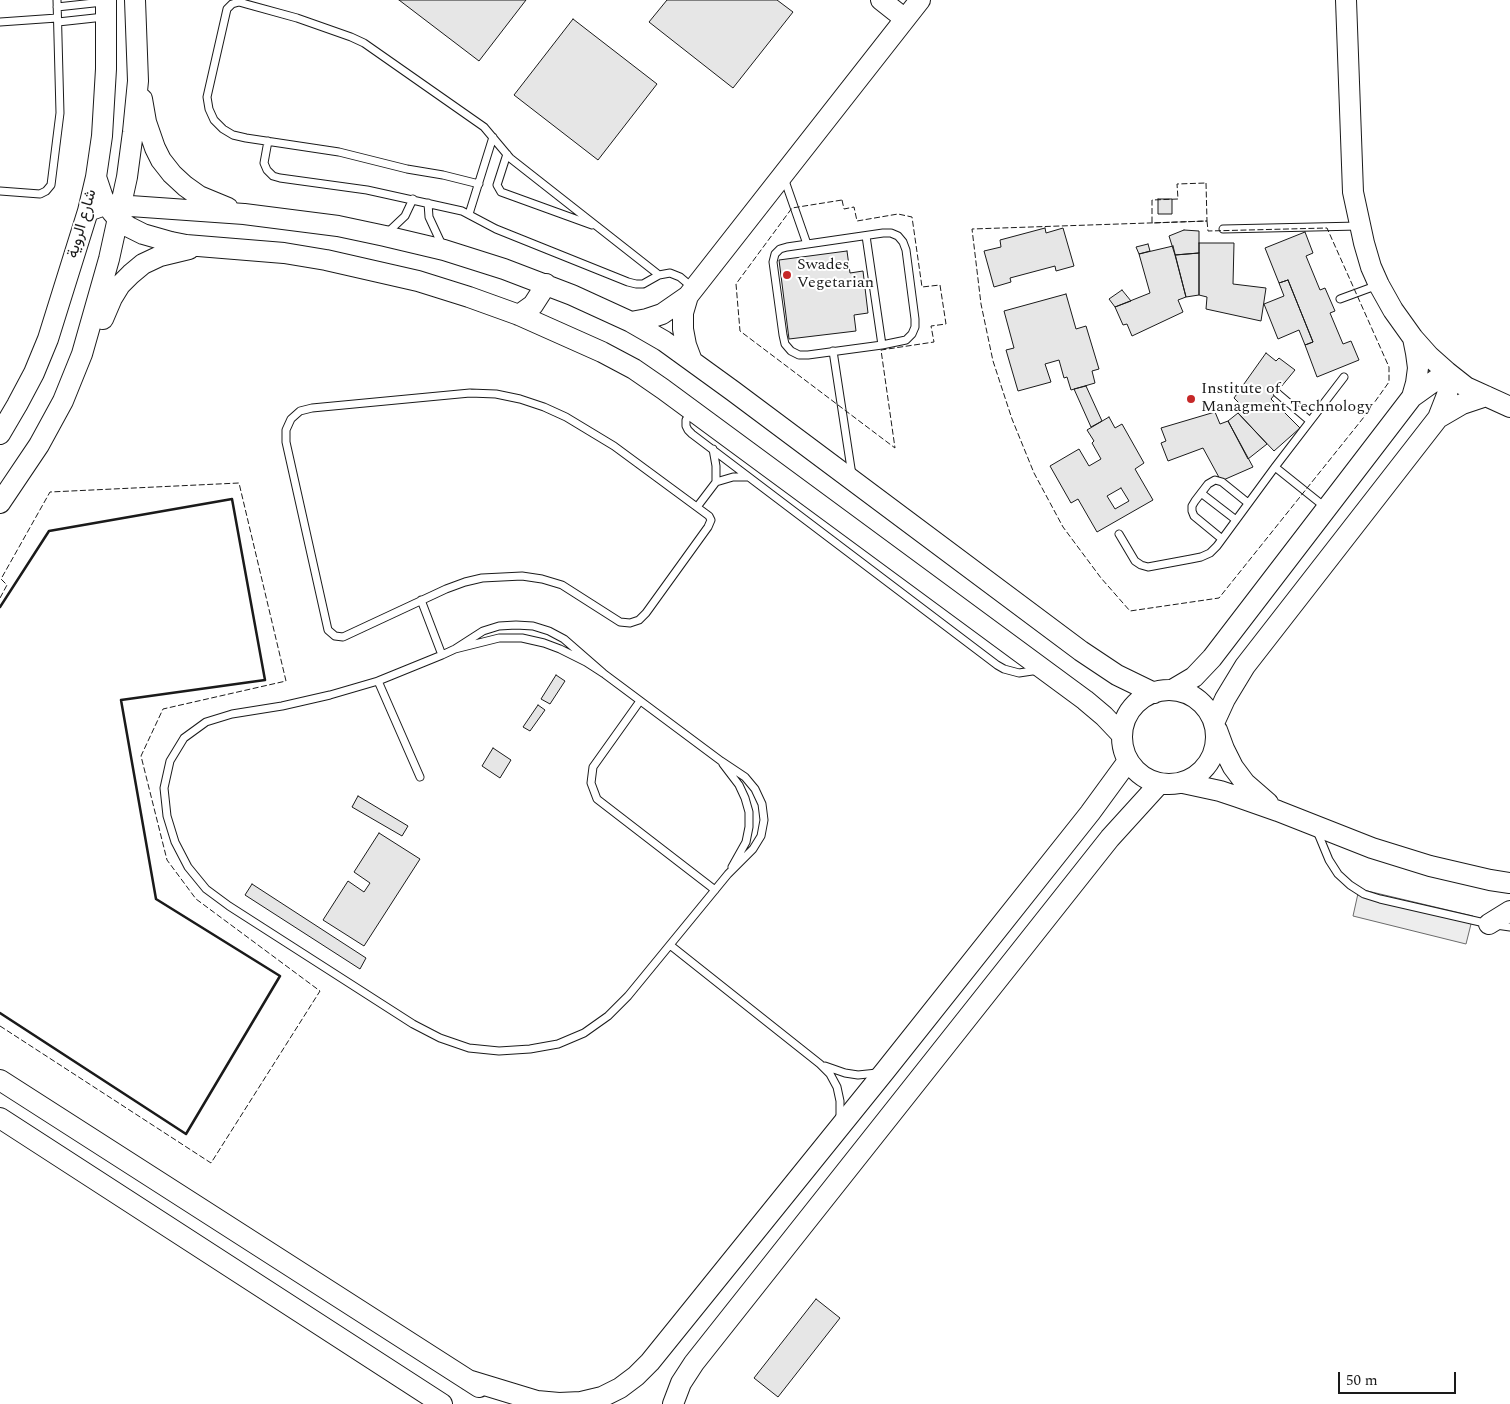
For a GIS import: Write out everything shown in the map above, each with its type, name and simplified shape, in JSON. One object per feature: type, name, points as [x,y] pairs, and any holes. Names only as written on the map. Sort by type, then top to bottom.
[{"type":"street","points":[[134,0],[138,81],[146,122],[152,142],[161,160],[172,174],[199,196],[244,214]]},
{"type":"street","points":[[881,0],[905,19]]},
{"type":"street","points":[[631,322],[647,320],[662,314],[691,292],[920,0]]},
{"type":"street","points":[[1346,0],[1353,192],[1371,267],[1393,310],[1413,338],[1446,372],[1466,387],[1510,407]]},
{"type":"street","name":"شارع الروية","points":[[0,503],[39,445],[63,401],[82,354],[109,259],[108,210],[96,176],[102,136],[106,69],[106,6]]},
{"type":"street","points":[[108,210],[133,132],[138,81]]},
{"type":"street","points":[[108,210],[244,214],[338,226],[385,236],[444,250],[546,284],[631,322],[692,360],[1081,651],[1117,675],[1163,691],[1186,693],[1198,700],[1208,711],[1224,749],[1239,775],[1260,797],[1278,811]]},
{"type":"street","points":[[108,210],[129,227],[143,234],[171,242],[284,253],[358,266],[426,284],[519,315],[602,352],[634,369],[692,410],[1095,708],[1122,735]]},
{"type":"street","name":"شارع الروية","points":[[0,434],[34,372],[108,210]]},
{"type":"street","points":[[82,354],[87,351],[95,340],[112,298],[120,285],[131,274],[143,264],[160,256],[200,246]]},
{"type":"street","points":[[519,315],[532,305],[546,284]]},
{"type":"street","points":[[691,292],[684,313],[683,329],[686,345],[692,360]]},
{"type":"street","points":[[1412,397],[1418,368],[1413,338]]},
{"type":"street","points":[[1446,372],[1412,397],[1212,658],[1194,677],[1141,699],[1131,709],[1124,721],[1123,748],[1128,761],[1147,779],[1160,783],[1183,783],[1220,791],[1278,811],[1372,848],[1430,866],[1510,883]]},
{"type":"street","points":[[1183,783],[1198,774],[1209,762],[1215,747],[1215,727],[1225,699],[1245,666],[1438,418],[1447,395],[1449,382],[1446,372]]},
{"type":"street","points":[[1438,418],[1462,404],[1486,396]]},
{"type":"street","points":[[468,1380],[537,1401],[559,1404],[581,1402],[602,1397],[620,1388],[636,1376],[650,1362],[885,1071],[1084,821],[1128,761]]},
{"type":"street","points":[[673,1404],[681,1383],[694,1363],[1110,838],[1160,783]]},
{"type":"street","points":[[1489,924],[1510,911]]},
{"type":"street","points":[[0,1080],[506,1404]]},
{"type":"street","points":[[0,1118],[442,1404]]},
{"type":"lane","points":[[479,184],[339,152],[233,135],[223,129],[214,120],[207,98],[227,8],[239,2],[306,21],[364,43],[484,127],[507,154],[660,275]]},
{"type":"lane","points":[[0,190],[40,194],[46,191],[50,185],[60,112],[57,4],[106,6]]},
{"type":"lane","points":[[0,22],[58,20],[106,6]]},
{"type":"lane","points":[[469,214],[492,137]]},
{"type":"lane","points":[[268,141],[264,163],[267,170],[273,176],[367,190],[413,199],[469,214],[496,229],[628,282],[643,284],[670,272],[675,274],[691,292]]},
{"type":"lane","points":[[507,154],[497,185],[501,192],[600,228]]},
{"type":"lane","points":[[783,176],[807,244]]},
{"type":"lane","points":[[385,236],[405,216],[413,199]]},
{"type":"lane","points":[[428,203],[429,217],[444,250]]},
{"type":"lane","points":[[1223,229],[1360,226]]},
{"type":"lane","points":[[891,233],[898,236],[903,242],[906,250],[915,327],[912,334],[906,340],[882,345],[799,355],[791,351],[785,344],[773,262],[775,254],[780,249],[787,247],[866,236],[891,233]]},
{"type":"lane","points":[[866,236],[882,345]]},
{"type":"lane","points":[[1340,299],[1379,285]]},
{"type":"lane","points":[[833,351],[853,481]]},
{"type":"lane","points":[[1119,534],[1135,561],[1148,567],[1201,557],[1210,553],[1344,377]]},
{"type":"lane","points":[[470,393],[496,394],[544,407],[588,429],[697,508],[709,516],[710,524],[639,620],[630,623],[620,622],[562,585],[542,578],[522,576],[482,578],[446,589],[343,637],[334,636],[328,630],[286,442],[286,430],[291,418],[300,411],[320,407],[470,393]]},
{"type":"lane","points":[[1277,393],[1310,421]]},
{"type":"lane","points":[[692,410],[686,420],[688,430],[1004,669],[1019,673],[1043,669]]},
{"type":"lane","points":[[697,508],[716,482],[713,450]]},
{"type":"lane","points":[[1275,467],[1328,509]]},
{"type":"lane","points":[[716,482],[733,477],[750,478]]},
{"type":"lane","points":[[1222,539],[1194,516],[1192,506],[1201,493],[1211,481],[1219,480],[1248,503]]},
{"type":"lane","points":[[1201,493],[1236,520]]},
{"type":"lane","points":[[421,600],[442,655]]},
{"type":"lane","points":[[499,626],[533,626],[549,631],[564,639],[603,673],[745,777],[755,789],[762,804],[764,820],[761,836],[754,849],[728,874],[615,1010],[584,1033],[558,1044],[530,1049],[499,1051],[469,1048],[440,1038],[413,1024],[229,906],[206,889],[188,867],[175,842],[167,816],[164,788],[170,761],[184,738],[206,722],[232,714],[330,695],[378,680],[455,649],[483,631],[499,626]]},
{"type":"lane","points":[[455,649],[499,638],[522,638],[544,642],[603,673]]},
{"type":"lane","points":[[378,680],[420,777]]},
{"type":"lane","points":[[640,701],[593,767],[591,783],[597,799],[715,890]]},
{"type":"lane","points":[[721,761],[739,785],[746,798],[749,812],[746,842],[728,874]]},
{"type":"lane","points":[[1315,826],[1329,860],[1338,874],[1364,894],[1489,924],[1510,927]]},
{"type":"lane","points":[[670,945],[820,1064],[830,1074],[837,1087],[840,1101],[841,1116],[837,1130]]},
{"type":"lane","points":[[820,1064],[858,1075],[885,1071]]},
{"type":"shaded area","points":[[1359,889],[1473,916],[1466,944],[1353,916]]},
{"type":"building","points":[[399,0],[526,0],[479,61]]},
{"type":"building","points":[[667,0],[777,0],[793,12],[733,88],[649,22]]},
{"type":"building","points":[[573,19],[657,84],[598,160],[514,95]]},
{"type":"building","points":[[1158,199],[1172,199],[1172,214],[1158,214]]},
{"type":"building","points":[[1045,228],[1046,233],[1063,228],[1074,266],[1056,271],[1055,266],[1010,278],[1011,282],[994,287],[984,251],[1001,247],[1000,240]]},
{"type":"building","points":[[1184,230],[1199,231],[1199,253],[1175,255],[1169,236]]},
{"type":"building","points":[[1305,232],[1313,253],[1306,256],[1320,290],[1325,288],[1335,311],[1330,313],[1343,344],[1351,341],[1359,360],[1317,377],[1305,345],[1313,342],[1288,280],[1279,283],[1265,248]]},
{"type":"building","points":[[1199,243],[1234,243],[1233,284],[1266,288],[1261,321],[1206,309],[1207,297],[1199,295]]},
{"type":"building","points":[[1148,244],[1150,251],[1139,254],[1136,247]]},
{"type":"building","points":[[1173,246],[1186,297],[1178,300],[1183,312],[1132,336],[1127,324],[1123,325],[1115,307],[1150,293],[1139,254]]},
{"type":"building","points":[[847,251],[850,273],[863,271],[868,313],[854,315],[856,331],[789,339],[779,260]]},
{"type":"building","points":[[1199,253],[1199,295],[1186,297],[1175,255]]},
{"type":"building","points":[[1288,280],[1313,342],[1305,345],[1299,330],[1278,339],[1264,304],[1284,296],[1279,283]]},
{"type":"building","points":[[1122,290],[1131,301],[1115,307],[1109,299]]},
{"type":"building","points":[[1066,294],[1076,329],[1086,326],[1099,369],[1092,371],[1095,383],[1071,390],[1067,377],[1064,378],[1059,360],[1045,364],[1051,382],[1018,391],[1006,350],[1014,348],[1004,311]]},
{"type":"building","points":[[1266,353],[1276,361],[1279,358],[1295,370],[1271,399],[1300,428],[1274,451],[1238,413],[1243,407],[1234,398]]},
{"type":"building","points":[[1086,386],[1102,421],[1091,427],[1074,389]]},
{"type":"building","points":[[1215,412],[1220,424],[1228,421],[1253,467],[1221,481],[1203,448],[1168,461],[1161,443],[1166,441],[1161,428]]},
{"type":"building","points":[[1238,413],[1267,444],[1248,459],[1228,421]]},
{"type":"building","points":[[1109,417],[1115,428],[1122,424],[1144,463],[1135,469],[1153,500],[1097,532],[1078,499],[1071,503],[1050,466],[1079,449],[1089,466],[1101,459],[1092,443],[1094,441],[1087,430]],"holes":[[[1121,488],[1129,501],[1115,509],[1107,496]]]},
{"type":"building","points":[[556,675],[565,681],[550,704],[541,699]]},
{"type":"building","points":[[538,705],[545,710],[530,731],[523,727]]},
{"type":"building","points":[[493,748],[511,760],[500,778],[482,766]]},
{"type":"building","points":[[358,796],[408,826],[402,836],[352,807]]},
{"type":"building","points":[[379,833],[420,859],[364,946],[323,920],[348,881],[364,892],[370,883],[354,872]]},
{"type":"building","points":[[252,884],[366,958],[360,969],[245,895]]},
{"type":"building","points":[[816,1299],[840,1318],[778,1397],[754,1378]]},
{"type":"fence","points":[[1206,183],[1207,221],[1152,223],[1152,200],[1178,199],[1177,184],[1206,183]]},
{"type":"fence","points":[[842,200],[844,209],[854,207],[857,221],[898,214],[912,217],[922,287],[940,285],[946,324],[931,326],[934,342],[881,350],[895,448],[740,331],[736,284],[792,208],[842,200]]},
{"type":"fence","points":[[1207,221],[1208,231],[1327,228],[1389,367],[1389,382],[1364,417],[1219,598],[1130,611],[1101,578],[1063,527],[1034,473],[1012,419],[993,361],[981,304],[972,229],[1207,221]]},
{"type":"fence","points":[[0,598],[7,585],[1,579],[50,492],[239,483],[286,681],[163,709],[141,756],[167,860],[196,899],[320,991],[211,1163],[0,1026]]},
{"type":"wall","points":[[0,607],[49,531],[232,499],[265,680],[121,700],[156,899],[280,976],[186,1134],[0,1013]]},
{"type":"place","name":"Swades Vegetarian","points":[[787,275]]},
{"type":"place","name":"Institute of Managment Technology","points":[[1191,399]]}]
